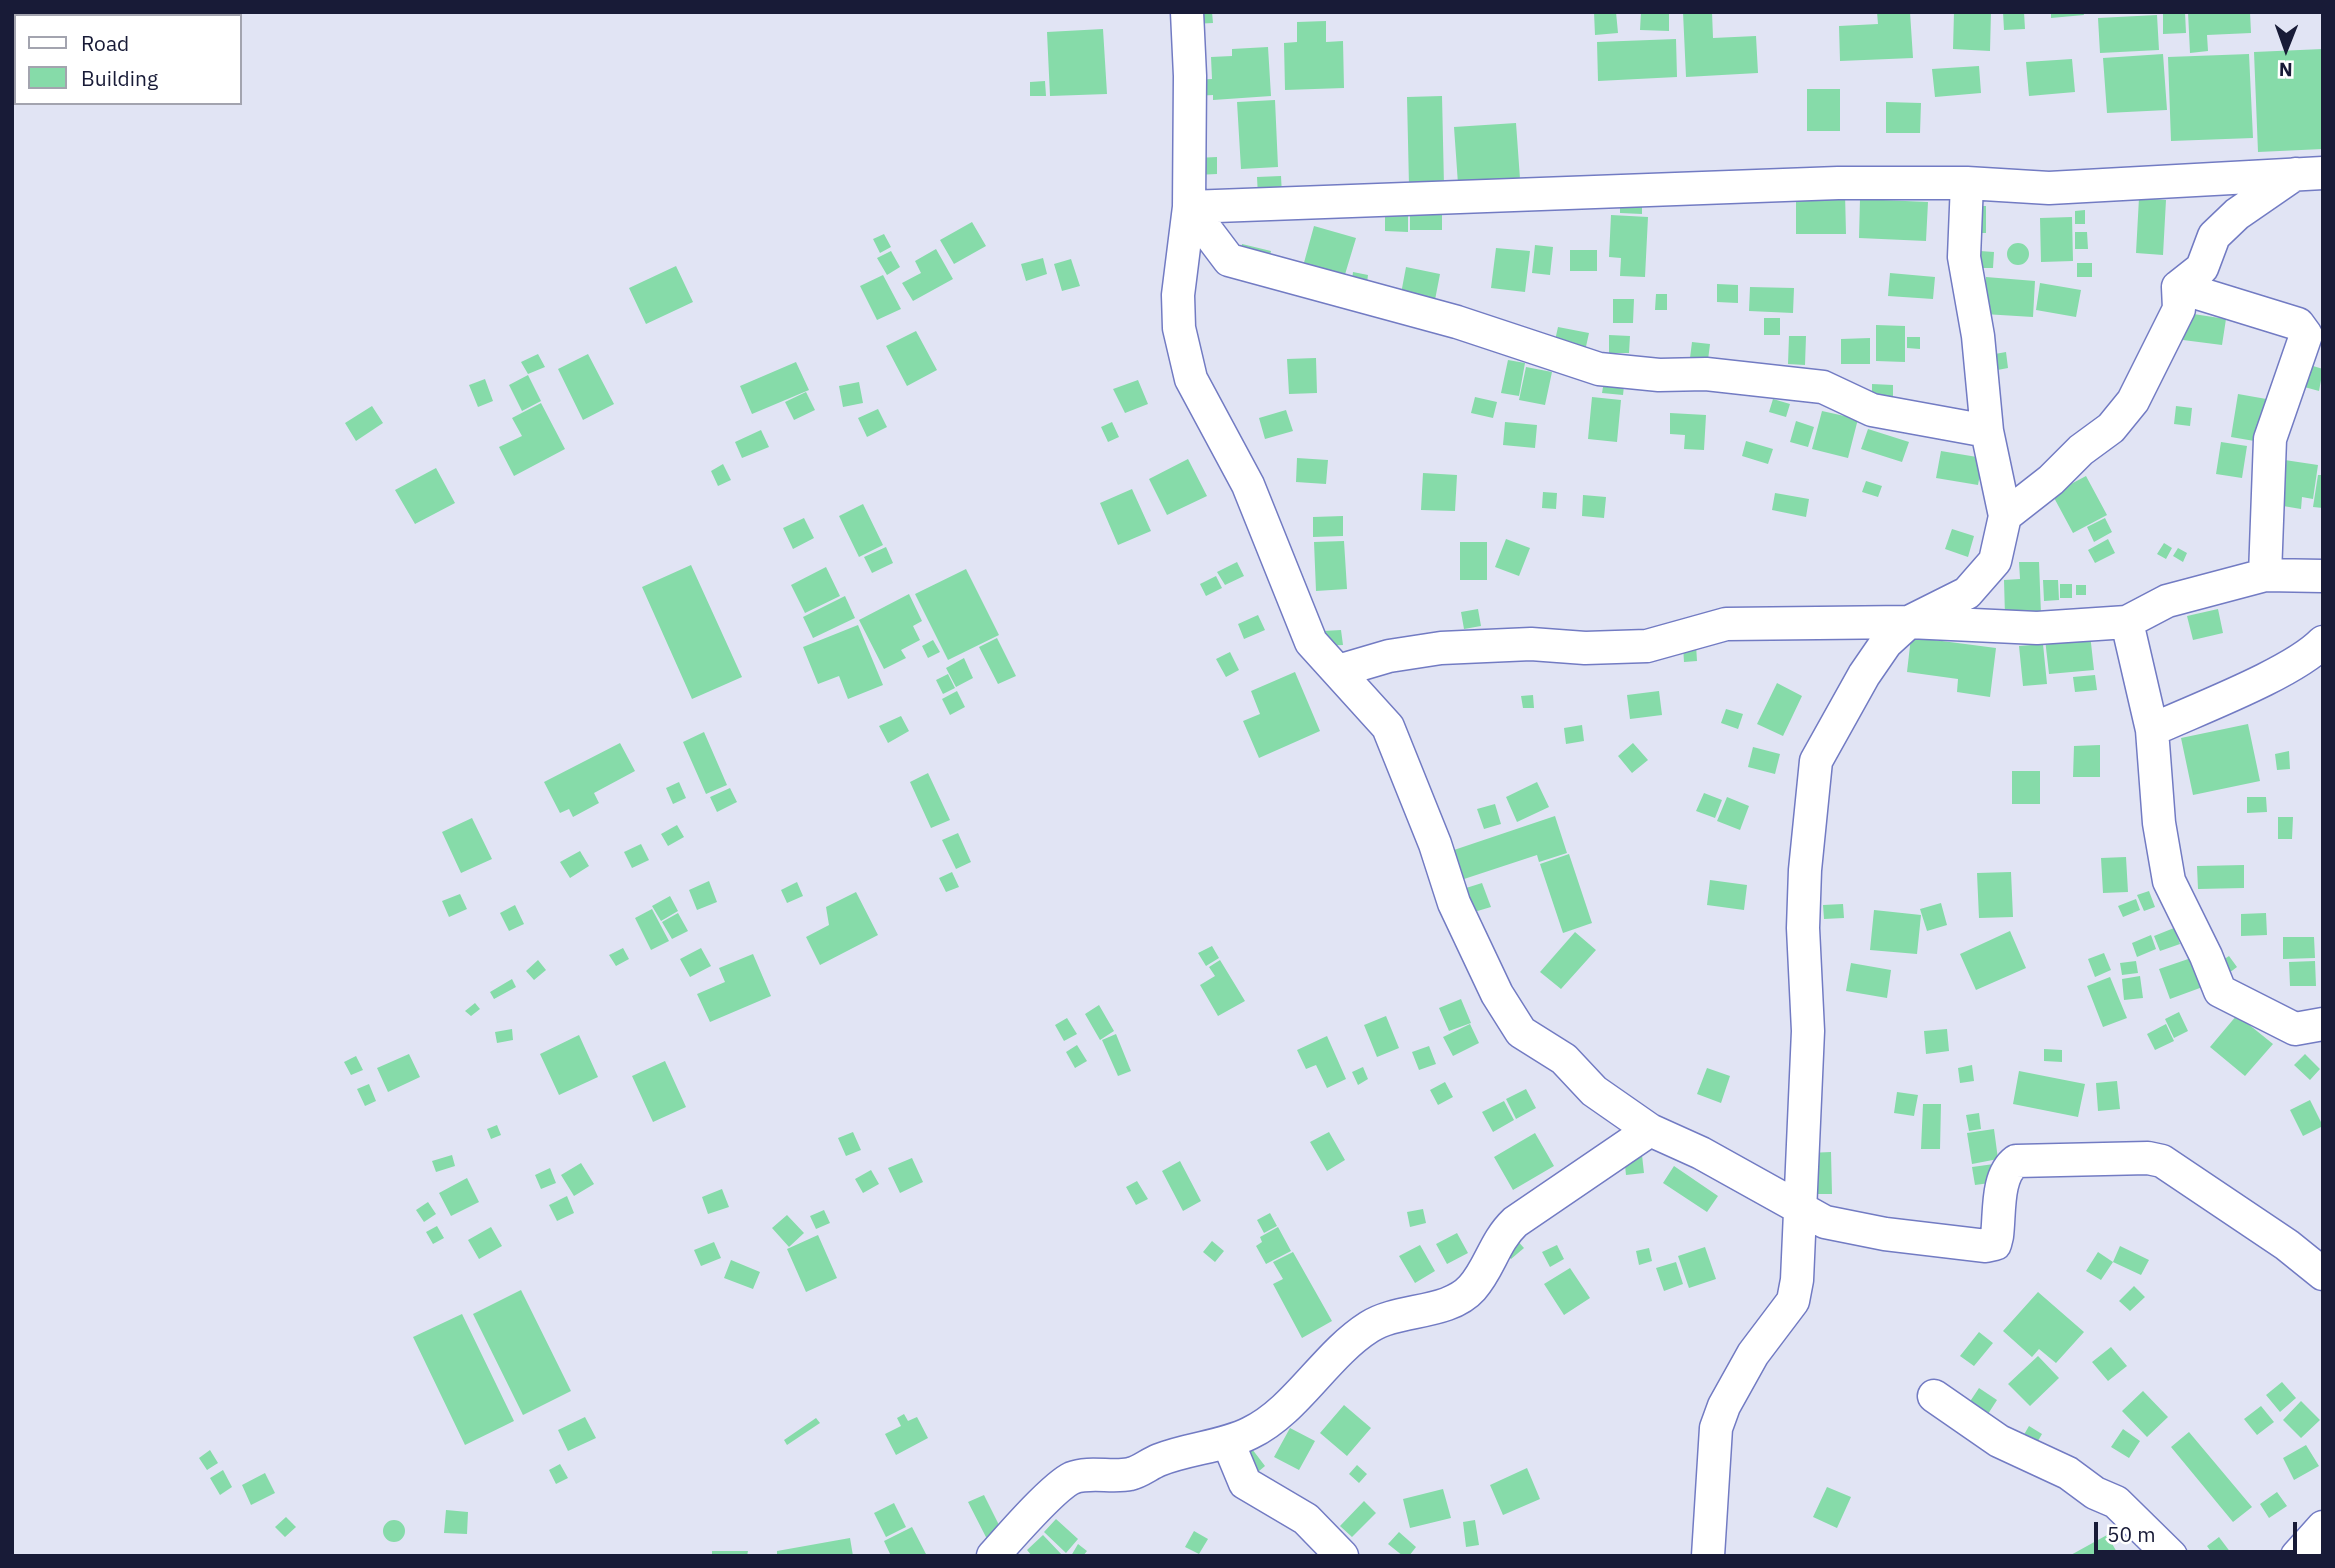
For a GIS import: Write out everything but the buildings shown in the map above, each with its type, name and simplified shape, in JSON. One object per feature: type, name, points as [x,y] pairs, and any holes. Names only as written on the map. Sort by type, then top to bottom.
[{"type":"street","points":[[1187,12],[1190,76],[1189,207],[1178,295],[1179,328],[1191,379],[1248,485],[1311,642],[1388,727],[1435,844],[1454,903],[1497,994],[1521,1032],[1564,1059],[1594,1091],[1650,1130],[1710,1158],[1825,1222],[1986,1246],[1995,1244],[2003,1179],[2007,1167],[2016,1161],[2148,1158],[2162,1161],[2323,1274]]},
{"type":"street","points":[[1189,207],[1825,184],[1966,183],[2049,188],[2309,173]]},
{"type":"street","points":[[2178,287],[2202,268],[2214,236],[2237,214],[2309,173]]},
{"type":"street","points":[[1709,1556],[1716,1428],[1724,1406],[1753,1354],[1793,1301],[1800,1239],[1799,1209],[1808,1031],[1803,928],[1805,870],[1816,761],[1864,675],[1886,643],[1909,622],[1967,593],[1995,562],[2005,516],[1987,432],[1978,336],[1964,257],[1966,183]]},
{"type":"street","points":[[1189,207],[1229,260],[1457,322],[1599,369],[1659,375],[1706,374],[1823,387],[1872,410],[1987,432]]},
{"type":"street","points":[[2005,516],[2052,480],[2081,450],[2111,428],[2133,401],[2179,309],[2178,287]]},
{"type":"street","points":[[2178,287],[2298,324],[2306,335],[2270,439],[2265,575]]},
{"type":"street","points":[[1338,671],[1390,656],[1441,648],[1531,644],[1585,648],[1647,646],[1726,624],[1909,622],[2037,628],[2127,622],[2167,601],[2265,575],[2323,576]]},
{"type":"street","points":[[2127,622],[2152,730],[2159,823],[2169,881],[2220,991],[2295,1029],[2323,1024]]},
{"type":"street","points":[[2152,730],[2261,680],[2315,650],[2323,642]]},
{"type":"street","points":[[993,1556],[1028,1517],[1073,1478],[1132,1474],[1158,1460],[1228,1442],[1252,1432],[1272,1419],[1334,1354],[1369,1327],[1396,1315],[1442,1304],[1471,1289],[1500,1236],[1515,1222],[1650,1130]]},
{"type":"street","points":[[1934,1396],[1999,1441],[2068,1473],[2095,1493],[2116,1502],[2171,1556]]},
{"type":"street","points":[[1228,1442],[1245,1483],[1307,1519],[1342,1556]]},
{"type":"street","points":[[2297,1556],[2323,1527]]}]
